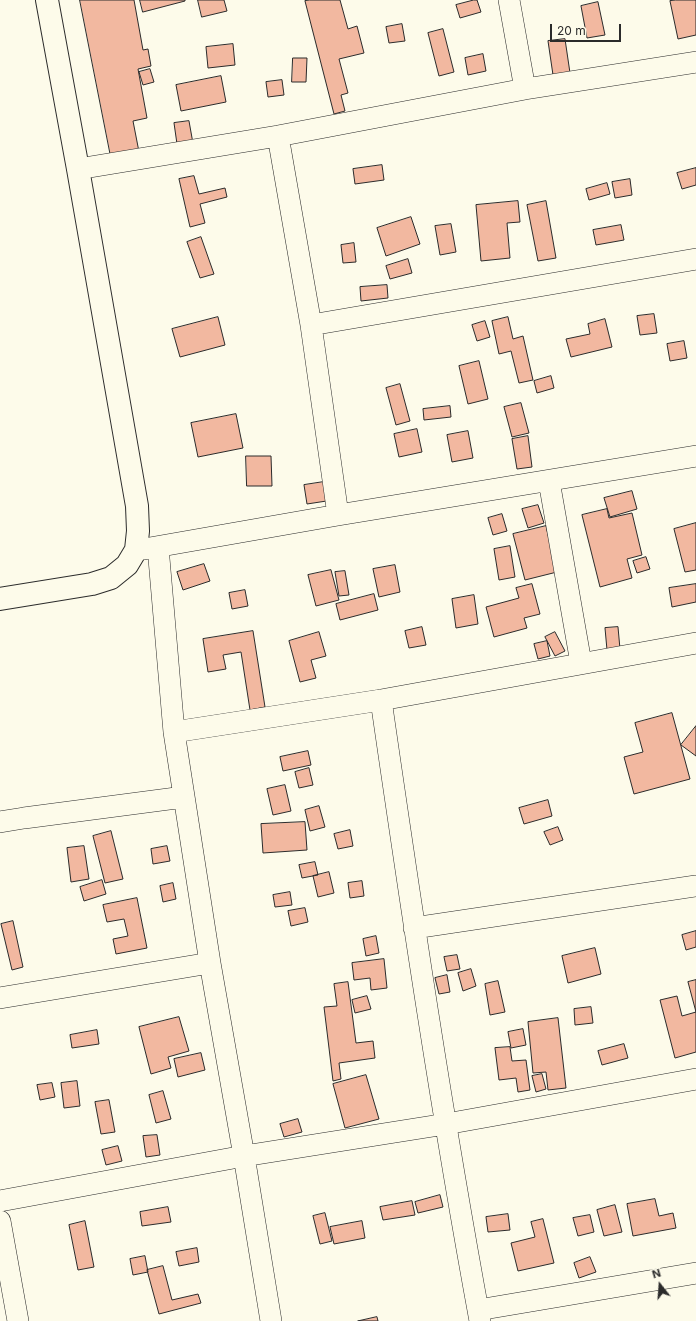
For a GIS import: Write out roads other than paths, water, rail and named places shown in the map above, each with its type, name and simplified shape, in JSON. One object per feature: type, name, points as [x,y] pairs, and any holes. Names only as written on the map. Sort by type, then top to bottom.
[{"type":"street","points":[[0,599],[92,584],[111,578],[128,565],[136,550],[138,530],[137,506],[47,0]]},
{"type":"street","points":[[509,0],[525,90]]},
{"type":"street","points":[[78,170],[278,136],[525,90],[696,62]]},
{"type":"street","points":[[278,136],[311,325],[338,515]]},
{"type":"street","points":[[311,325],[696,259]]},
{"type":"street","points":[[136,550],[696,456]]},
{"type":"street","points":[[550,481],[581,663]]},
{"type":"street","points":[[158,547],[174,732],[210,963],[271,1321]]},
{"type":"street","points":[[174,732],[381,700],[696,643]]},
{"type":"street","points":[[381,700],[414,928],[479,1315],[696,1273]]},
{"type":"street","points":[[0,822],[184,797]]},
{"type":"street","points":[[414,928],[696,886]]},
{"type":"street","points":[[0,998],[210,963]]},
{"type":"street","points":[[0,1201],[244,1156],[446,1124],[696,1079]]},
{"type":"street","points":[[0,1221],[18,1321]]}]
